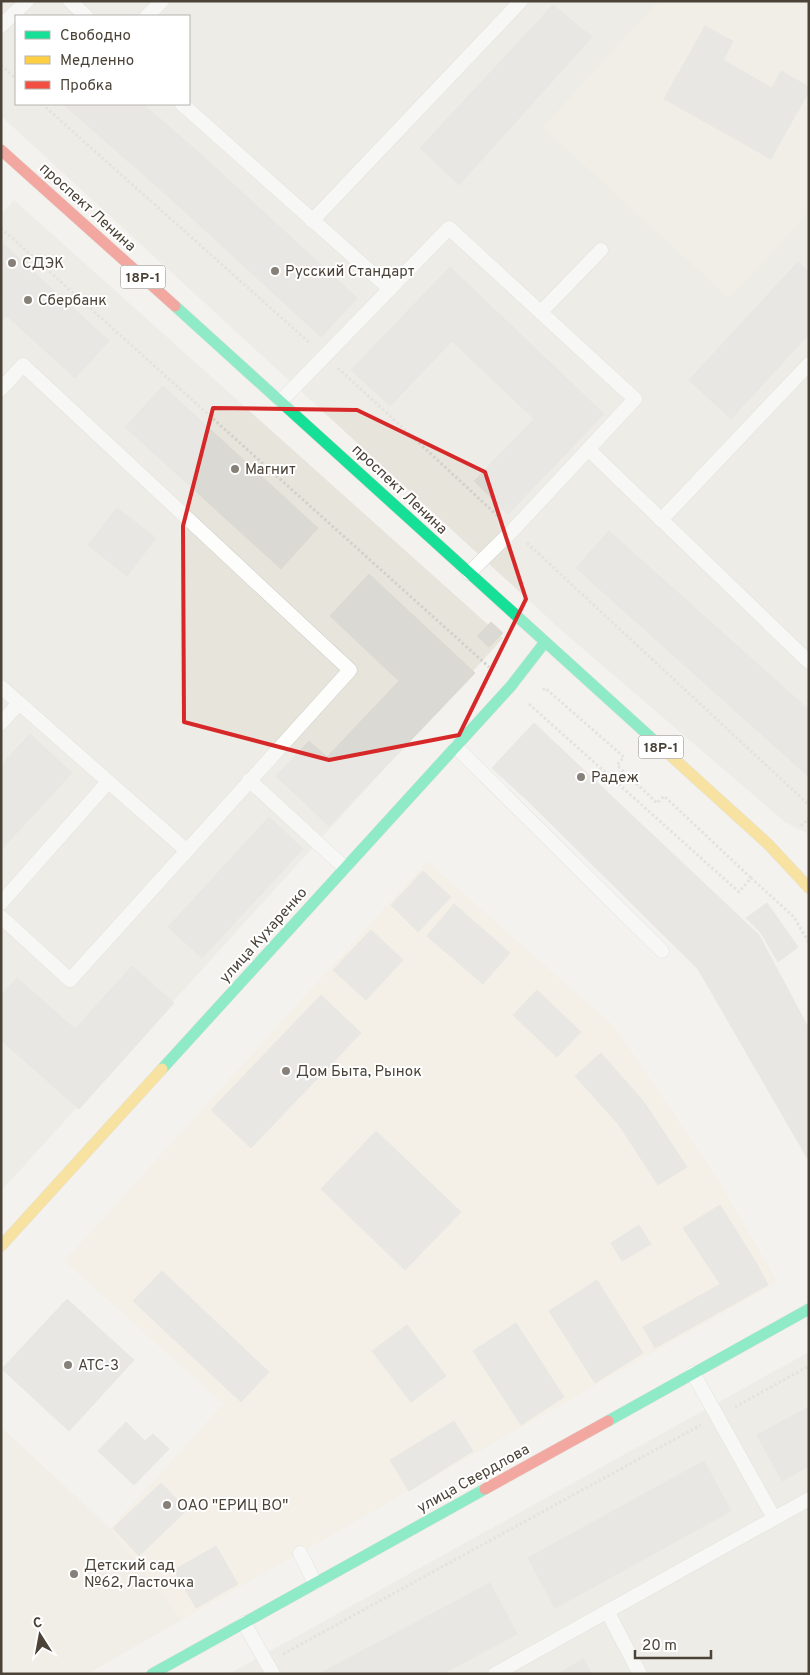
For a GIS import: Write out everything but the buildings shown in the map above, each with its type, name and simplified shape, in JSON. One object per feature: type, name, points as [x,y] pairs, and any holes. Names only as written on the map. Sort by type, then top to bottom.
[{"type":"street","name":"проспект Ленина","points":[[1,150],[281,401],[776,852],[809,888]]},
{"type":"street","name":"улица Кухаренко","points":[[1,1246],[344,867],[511,686],[545,642]]},
{"type":"street","points":[[776,852],[792,853]]},
{"type":"street","name":"улица Свердлова","points":[[152,1674],[809,1309]]},
{"type":"lane","points":[[1,26],[27,1]]},
{"type":"lane","points":[[70,1],[85,15]]},
{"type":"lane","points":[[148,15],[162,1]]},
{"type":"lane","points":[[312,221],[521,1]]},
{"type":"lane","points":[[183,105],[390,289]]},
{"type":"lane","points":[[281,401],[449,228],[635,399],[513,530],[469,572]]},
{"type":"lane","points":[[541,312],[601,250]]},
{"type":"lane","points":[[661,520],[809,364]]},
{"type":"lane","points":[[1,389],[23,365],[350,670],[70,980],[1,917]]},
{"type":"lane","points":[[588,449],[809,662]]},
{"type":"lane","points":[[1,687],[186,850]]},
{"type":"lane","points":[[1,723],[19,703]]},
{"type":"lane","points":[[456,747],[662,950]]},
{"type":"lane","points":[[249,780],[344,867]]},
{"type":"lane","points":[[1,902],[108,782]]},
{"type":"lane","points":[[693,1373],[774,1518]]},
{"type":"lane","points":[[495,1674],[809,1499]]},
{"type":"lane","points":[[300,1553],[315,1583]]},
{"type":"lane","points":[[607,1611],[640,1674]]},
{"type":"lane","points":[[244,1623],[270,1668]]},
{"type":"path","points":[[1,65],[15,78]]},
{"type":"path","points":[[43,105],[326,356],[809,805]]},
{"type":"path","points":[[1,228],[489,667]]},
{"type":"path","points":[[540,693],[545,688],[624,756],[617,765],[657,803],[664,796],[794,917],[809,943]]},
{"type":"path","points":[[534,698],[528,703],[739,892],[750,878]]},
{"type":"path","points":[[801,826],[809,818]]},
{"type":"path","points":[[270,1668],[809,1366]]},
{"type":"highlighted area","points":[[213,408],[357,410],[485,472],[526,599],[459,735],[329,760],[184,722],[183,526]]},
{"type":"shaded area","points":[[1,1],[809,1],[809,834],[785,822],[561,630],[1,116]]},
{"type":"shaded area","points":[[659,1],[809,1],[809,212],[729,298],[543,127]]},
{"type":"shaded area","points":[[14,200],[503,638],[1,1191],[1,214]]},
{"type":"shaded area","points":[[427,861],[615,1027],[716,1176],[778,1282],[182,1620],[110,1528],[223,1404],[64,1261]]},
{"type":"shaded area","points":[[809,1352],[809,1674],[229,1674]]},
{"type":"shaded area","name":"Детский сад №62, Ласточка","points":[[1,1427],[110,1528],[182,1620],[87,1674],[1,1674]]},
{"type":"traffic: fast","points":[[175,306],[659,745]]},
{"type":"traffic: fast","points":[[162,1069],[511,686],[545,642]]},
{"type":"traffic: fast","points":[[608,1421],[809,1309]]},
{"type":"traffic: fast","points":[[152,1674],[485,1489]]},
{"type":"traffic: slow","points":[[659,745],[768,844],[809,888]]},
{"type":"traffic: slow","points":[[1,1246],[162,1069]]},
{"type":"traffic: jam","points":[[1,150],[175,306]]},
{"type":"traffic: jam","points":[[485,1489],[608,1421]]},
{"type":"place","name":"СДЭК","points":[[12,263]]},
{"type":"place","name":"Русский Стандарт","points":[[275,271]]},
{"type":"place","name":"Сбербанк","points":[[28,300]]},
{"type":"place","name":"Магнит","points":[[235,469]]},
{"type":"place","name":"Радеж","points":[[581,777]]},
{"type":"place","name":"Дом Быта, Рынок","points":[[286,1071]]},
{"type":"place","name":"АТС-3","points":[[68,1365]]},
{"type":"place","name":"ОАО \"ЕРИЦ ВО\"","points":[[167,1505]]},
{"type":"place","name":"Детский сад №62, Ласточка","points":[[74,1574]]}]
